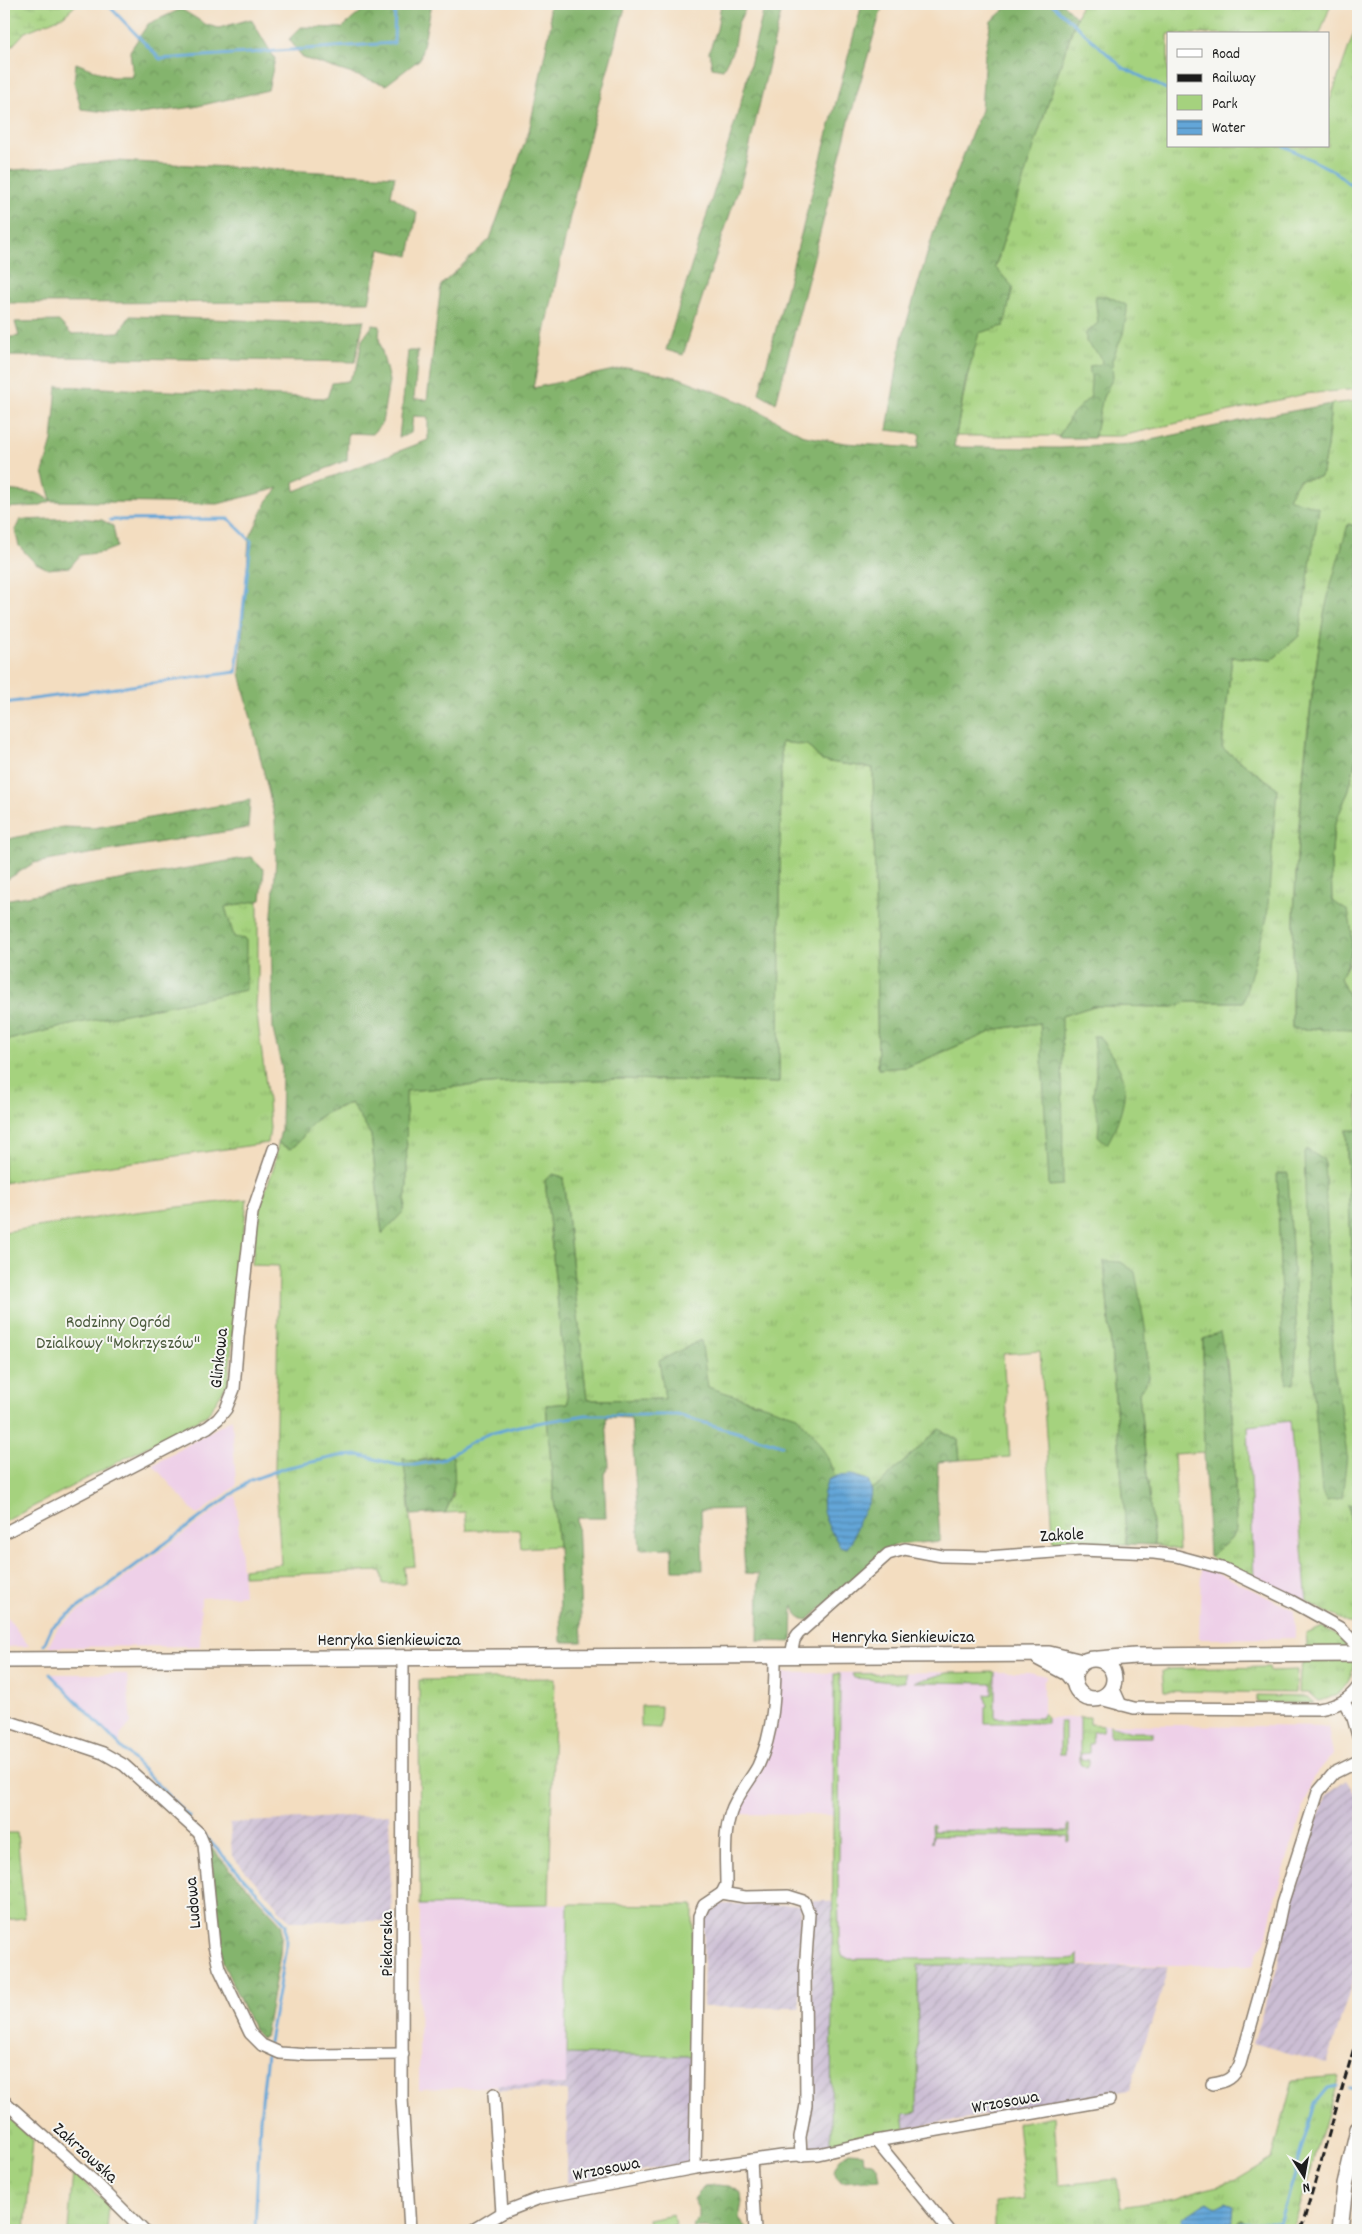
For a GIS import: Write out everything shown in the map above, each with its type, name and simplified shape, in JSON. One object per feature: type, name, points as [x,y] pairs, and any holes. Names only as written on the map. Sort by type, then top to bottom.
[{"type":"main road","name":"Henryka Sienkiewicza","points":[[4,1660],[1049,1654],[1082,1662]]},
{"type":"main road","points":[[1126,1657],[1108,1694],[1100,1699],[1091,1699],[1083,1696],[1077,1690],[1074,1682],[1075,1673],[1082,1662],[1090,1659],[1126,1657],[1358,1654]]},
{"type":"main road","name":"Henryka Sienkiewicza","points":[[1031,1655],[1067,1673],[1074,1682]]},
{"type":"main road","points":[[1099,1659],[1107,1663],[1113,1681]]},
{"type":"main road","points":[[1340,2230],[1346,2184],[1358,2129]]},
{"type":"street","name":"Glinkowa","points":[[4,1533],[56,1508],[208,1427],[226,1409],[234,1389],[252,1213],[274,1149]]},
{"type":"street","name":"Zakole","points":[[791,1656],[794,1640],[798,1634],[888,1554],[905,1549],[962,1557],[1081,1550],[1154,1553],[1177,1556],[1225,1569],[1291,1601],[1340,1628],[1358,1646]]},
{"type":"street","points":[[695,2168],[699,1916],[704,1905],[722,1893],[726,1885],[726,1831],[731,1811],[758,1766],[765,1747],[775,1702],[775,1656]]},
{"type":"street","name":"Piekarska","points":[[403,1657],[403,2122],[410,2230]]},
{"type":"street","points":[[1113,1681],[1121,1705]]},
{"type":"street","points":[[1100,1699],[1134,1708],[1309,1709],[1332,1707],[1344,1702],[1358,1687]]},
{"type":"street","points":[[1344,1702],[1353,1718],[1358,1736]]},
{"type":"street","name":"Ludowa","points":[[4,1720],[110,1756],[124,1764],[199,1833],[204,1845],[214,1946],[219,1968],[250,2033],[262,2045],[280,2053],[309,2055],[403,2054]]},
{"type":"street","points":[[1212,2084],[1228,2081],[1240,2064],[1273,1947],[1282,1904],[1318,1792],[1334,1773],[1358,1761]]},
{"type":"street","points":[[722,1893],[745,1897],[788,1896],[804,1901],[809,1914],[805,1972],[806,2105],[800,2137],[801,2156]]},
{"type":"street","points":[[494,2094],[502,2213]]},
{"type":"street","name":"Wrzosowa","points":[[474,2230],[502,2213],[540,2198],[695,2168],[751,2160],[801,2156],[1109,2100]]},
{"type":"street","name":"Zakrzowska","points":[[4,2101],[94,2181],[143,2230]]},
{"type":"street","points":[[876,2141],[949,2230]]},
{"type":"street","points":[[751,2160],[755,2230]]},
{"type":"shaded area","points":[[232,1419],[236,1486],[197,1515],[153,1465]]},
{"type":"shaded area","points":[[1290,1421],[1307,1602],[1254,1578],[1248,1425]]},
{"type":"shaded area","points":[[236,1495],[244,1595],[201,1598],[200,1646],[48,1647],[58,1627]]},
{"type":"shaded area","points":[[1201,1567],[1222,1575],[1295,1611],[1295,1638],[1199,1639]]},
{"type":"shaded area","points":[[4,1613],[29,1646],[4,1647]]},
{"type":"shaded area","points":[[1029,1672],[1047,1676],[1043,1683],[1043,1718],[1090,1717],[1091,1724],[1328,1727],[1333,1754],[1313,1778],[1273,1905],[1266,1941],[1257,1953],[1253,1965],[918,1965],[917,2112],[903,2114],[905,2129],[831,2142],[834,1815],[734,1814],[767,1760],[778,1711],[779,1673]]},
{"type":"shaded area","points":[[51,1674],[127,1674],[131,1724],[121,1734],[119,1747]]},
{"type":"shaded area","points":[[1346,1780],[1358,1799],[1358,1963],[1327,2064],[1253,2043],[1278,1962],[1292,1896],[1325,1797]]},
{"type":"shaded area","points":[[389,1814],[392,1921],[290,1921],[232,1856],[230,1823]]},
{"type":"shaded area","points":[[812,1901],[833,1901],[831,2145],[810,2149]]},
{"type":"shaded area","points":[[568,1904],[566,2084],[419,2089],[420,1905]]},
{"type":"shaded area","points":[[711,1904],[800,1905],[800,2008],[703,2007],[704,1911]]},
{"type":"shaded area","points":[[918,1965],[1167,1966],[1166,1979],[1129,2090],[905,2129],[902,2114],[917,2111]]},
{"type":"shaded area","points":[[566,2054],[692,2056],[689,2163],[567,2183],[567,2090],[498,2090],[497,2085],[566,2084]]},
{"type":"green space","points":[[4,4],[77,4],[64,16],[25,32],[4,55]]},
{"type":"green space","points":[[370,4],[432,4],[420,59],[386,85],[303,58],[289,39],[301,27],[342,28]]},
{"type":"green space","points":[[548,4],[626,4],[579,175],[533,388],[627,367],[680,378],[746,404],[805,436],[845,443],[918,448],[920,434],[887,430],[902,338],[934,231],[981,110],[985,53],[991,21],[1011,4],[1063,4],[1076,17],[995,267],[1013,287],[1004,326],[979,333],[965,384],[954,447],[1060,448],[1132,444],[1331,404],[1327,447],[1321,477],[1299,480],[1288,498],[1319,508],[1299,636],[1272,660],[1232,657],[1222,748],[1277,788],[1267,918],[1243,1002],[1186,1002],[1173,1007],[1094,1006],[1062,1016],[1063,1185],[1049,1186],[1040,1023],[998,1029],[907,1067],[878,1069],[873,768],[822,761],[807,745],[781,742],[779,1083],[624,1079],[502,1083],[406,1091],[407,1185],[404,1211],[382,1234],[371,1135],[351,1103],[336,1108],[317,1119],[290,1149],[278,1143],[281,1130],[282,1069],[273,1030],[271,928],[276,859],[275,819],[240,673],[249,539],[268,500],[279,488],[218,504],[51,501],[38,506],[4,508],[4,490],[37,493],[51,500],[43,472],[52,441],[57,386],[327,398],[332,383],[348,381],[357,367],[362,340],[373,325],[380,326],[379,338],[389,381],[382,423],[372,434],[348,433],[347,460],[294,482],[295,491],[428,440],[428,417],[413,416],[411,433],[399,438],[408,351],[418,351],[414,399],[427,400],[441,285],[490,239],[529,131],[551,24]]},
{"type":"green space","points":[[721,4],[748,4],[738,23],[733,50],[723,69],[712,67],[709,52],[717,29]]},
{"type":"green space","points":[[765,4],[783,4],[743,175],[683,355],[666,350],[741,102]]},
{"type":"green space","points":[[862,4],[883,4],[849,121],[776,403],[759,393]]},
{"type":"green space","points":[[1081,4],[1331,4],[1321,32],[1167,32],[1167,148],[1330,148],[1330,100],[1358,21],[1358,389],[1305,394],[1121,436],[956,436],[979,326],[1027,164]]},
{"type":"green space","points":[[181,9],[207,25],[219,28],[251,19],[275,59],[268,90],[194,107],[132,115],[81,109],[74,82],[76,63],[112,77],[133,77],[130,51],[148,24]]},
{"type":"green space","points":[[116,161],[395,176],[391,195],[417,213],[409,256],[380,249],[369,302],[4,303],[4,171]]},
{"type":"green space","points":[[1095,296],[1108,296],[1126,305],[1127,311],[1123,334],[1112,360],[1113,378],[1103,397],[1094,438],[1058,438],[1072,414],[1091,396],[1090,366],[1102,364],[1101,357],[1086,342],[1086,333],[1098,323]]},
{"type":"green space","points":[[130,316],[316,323],[364,320],[355,362],[4,356],[4,338],[19,336],[15,322],[59,321],[71,334],[119,332]]},
{"type":"green space","points":[[1358,401],[1358,527],[1349,524],[1327,601],[1314,677],[1308,727],[1296,877],[1292,1028],[1358,1030],[1358,1130],[1346,1131],[1358,1409],[1358,1524],[1356,1512],[1349,1504],[1358,1603],[1358,1628],[1307,1602],[1290,1421],[1248,1426],[1254,1578],[1209,1557],[1231,1539],[1236,1528],[1233,1424],[1227,1360],[1203,1339],[1204,1452],[1174,1454],[1179,1550],[1154,1545],[1139,1393],[1149,1378],[1104,1261],[1127,1544],[1054,1546],[1040,1351],[1003,1354],[1010,1457],[960,1460],[958,1440],[939,1429],[880,1484],[857,1497],[840,1497],[760,1403],[721,1393],[708,1387],[665,1399],[587,1400],[563,1177],[553,1174],[545,1180],[568,1403],[546,1405],[558,1546],[521,1548],[519,1530],[467,1530],[465,1512],[445,1513],[454,1494],[438,1457],[411,1462],[404,1459],[415,1566],[404,1567],[405,1584],[383,1584],[381,1571],[243,1576],[243,1569],[281,1564],[275,1469],[279,1266],[252,1265],[257,1214],[274,1167],[278,1143],[290,1149],[303,1137],[313,1122],[331,1111],[351,1103],[371,1135],[382,1233],[404,1211],[407,1185],[405,1091],[502,1083],[624,1079],[779,1083],[781,742],[807,745],[822,761],[873,768],[878,1069],[907,1067],[998,1029],[1040,1023],[1094,1006],[1172,1007],[1185,1002],[1243,1002],[1277,788],[1222,748],[1232,657],[1272,660],[1299,636],[1308,574],[1288,498],[1299,480],[1321,477],[1327,447],[1331,404]]},
{"type":"green space","points":[[75,518],[102,520],[113,526],[117,547],[104,552],[80,555],[70,567],[48,569],[34,562],[19,546],[15,530],[20,520]]},
{"type":"green space","points":[[1348,524],[1358,527],[1358,751],[1349,789],[1334,827],[1331,863],[1332,901],[1348,911],[1350,921],[1351,954],[1340,978],[1358,1016],[1358,1030],[1292,1029],[1296,878],[1308,727],[1324,614]]},
{"type":"green space","points":[[1358,751],[1358,1016],[1340,978],[1349,963],[1332,901],[1331,863],[1334,827],[1349,789]]},
{"type":"green space","points":[[250,800],[248,828],[34,863],[8,879],[4,879],[4,840],[63,827],[93,828]]},
{"type":"green space","points":[[251,857],[264,870],[261,900],[225,907],[234,937],[246,939],[246,990],[70,1025],[4,1041],[4,900]]},
{"type":"green space","points":[[258,900],[256,1007],[268,1101],[270,1128],[268,1143],[56,1173],[4,1183],[4,1041],[70,1025],[234,937],[225,907]]},
{"type":"green space","points":[[1093,1036],[1099,1036],[1123,1077],[1124,1093],[1121,1112],[1107,1144],[1098,1136],[1099,1123],[1093,1094],[1096,1073]]},
{"type":"green space","points":[[1346,1130],[1358,1130],[1358,1409]]},
{"type":"green space","points":[[1306,1149],[1324,1160],[1334,1365],[1347,1455],[1342,1498],[1327,1501],[1322,1493],[1310,1345],[1304,1153]]},
{"type":"green space","points":[[1277,1173],[1288,1173],[1297,1341],[1294,1384],[1287,1383],[1285,1375]]},
{"type":"green space","points":[[553,1174],[563,1177],[587,1400],[665,1399],[659,1361],[701,1340],[708,1387],[797,1416],[812,1433],[827,1456],[835,1477],[857,1497],[880,1484],[939,1429],[958,1440],[960,1460],[938,1462],[937,1492],[940,1541],[896,1545],[886,1550],[808,1620],[799,1618],[793,1605],[792,1642],[758,1641],[759,1574],[745,1573],[741,1509],[701,1510],[703,1570],[673,1570],[672,1548],[640,1549],[631,1418],[606,1417],[609,1466],[604,1474],[606,1518],[577,1518],[582,1642],[561,1642],[558,1546],[546,1405],[568,1403],[545,1180]]},
{"type":"green space","name":"Rodzinny Ogród Dzialkowy \"Mokrzyszów\"","points":[[247,1199],[228,1383],[207,1415],[4,1522],[4,1232],[128,1213]]},
{"type":"green space","points":[[1104,1261],[1121,1262],[1135,1272],[1145,1327],[1149,1378],[1139,1393],[1154,1545],[1127,1544]]},
{"type":"green space","points":[[1220,1332],[1229,1380],[1236,1528],[1231,1539],[1209,1557],[1204,1452],[1203,1339]]},
{"type":"green space","points":[[453,1456],[454,1486],[445,1513],[411,1515],[403,1458],[421,1461]]},
{"type":"green space","points":[[1349,1504],[1353,1505],[1358,1524],[1358,1603]]},
{"type":"green space","points":[[1323,1627],[1346,1642],[1353,1662],[1349,1680],[1344,1687],[1328,1698],[1318,1701],[1309,1693],[1299,1693],[1300,1672],[1307,1644],[1306,1634]]},
{"type":"green space","points":[[1269,1667],[1270,1671],[1297,1670],[1296,1693],[1164,1691],[1162,1671],[1169,1669]]},
{"type":"green space","points":[[995,1672],[995,1718],[1042,1718],[1043,1713],[1047,1717],[1047,1723],[985,1723],[985,1707],[987,1707],[985,1695],[992,1694],[992,1683],[914,1682],[947,1673]]},
{"type":"green space","points":[[905,1673],[905,1682],[854,1678],[852,1674]]},
{"type":"green space","points":[[834,1674],[840,1674],[838,1860],[839,1944],[842,1955],[849,1959],[1066,1959],[1074,1958],[1078,1954],[1078,1966],[918,1965],[917,2112],[903,2114],[905,2129],[831,2142]]},
{"type":"green space","points":[[555,1678],[549,1904],[420,1905],[419,1680]]},
{"type":"green space","points":[[1257,1696],[1307,1697],[1314,1703],[1257,1703]]},
{"type":"green space","points":[[641,1706],[661,1706],[660,1728],[641,1727]]},
{"type":"green space","points":[[1080,1717],[1090,1717],[1090,1724],[1103,1725],[1102,1731],[1092,1732],[1093,1744],[1089,1744],[1089,1753],[1080,1754]]},
{"type":"green space","points":[[1060,1722],[1065,1722],[1065,1754],[1060,1754]]},
{"type":"green space","points":[[1110,1725],[1131,1732],[1152,1732],[1152,1737],[1110,1737]]},
{"type":"green space","points":[[1080,1754],[1081,1759],[1089,1760],[1089,1765],[1086,1767],[1080,1763]]},
{"type":"green space","points":[[933,1824],[933,1831],[1000,1831],[1000,1836],[933,1836],[932,1843],[931,1825]]},
{"type":"green space","points":[[1068,1824],[1070,1826],[1070,1842],[1068,1843],[1068,1836],[1002,1836],[1002,1831],[1068,1831]]},
{"type":"green space","points":[[4,1833],[17,1833],[25,1918],[4,1920]]},
{"type":"green space","points":[[210,1847],[282,1925],[280,1954],[265,2037],[261,2038],[253,2029],[223,1963]]},
{"type":"green space","points":[[568,1904],[693,1905],[692,2056],[566,2054]]},
{"type":"green space","points":[[1339,2076],[1293,2230],[995,2230],[995,2202],[1025,2199],[1017,2123],[1054,2116],[1059,2185],[1117,2179],[1121,2207],[1176,2198],[1205,2188],[1235,2181],[1272,2159],[1293,2080]]},
{"type":"green space","points":[[4,2113],[33,2140],[25,2230],[4,2230]]},
{"type":"green space","points":[[849,2152],[863,2153],[864,2162],[872,2163],[878,2168],[880,2179],[842,2182],[837,2179],[834,2171],[835,2166]]},
{"type":"green space","points":[[73,2173],[109,2205],[107,2230],[68,2230]]},
{"type":"green space","points":[[704,2186],[729,2186],[741,2193],[742,2202],[739,2219],[748,2230],[693,2228],[694,2223],[699,2218],[699,2210],[693,2199]]},
{"type":"green space","points":[[673,2214],[675,2225],[650,2230],[648,2219]]},
{"type":"green space","points":[[1239,2220],[1250,2226],[1251,2230],[1236,2230]]},
{"type":"water","points":[[852,1475],[868,1480],[872,1492],[868,1504],[859,1519],[852,1541],[847,1548],[840,1546],[826,1522],[823,1499],[828,1480],[837,1476]]},
{"type":"water","points":[[1208,2202],[1216,2207],[1226,2202],[1234,2205],[1232,2230],[1180,2230],[1182,2218]]},
{"type":"waterway","points":[[108,5],[160,59],[394,43],[395,4]]},
{"type":"waterway","points":[[1052,4],[1122,67],[1167,90]]},
{"type":"waterway","points":[[1288,148],[1334,171],[1358,191]]},
{"type":"waterway","points":[[4,703],[236,672],[251,541],[229,519],[110,520]]},
{"type":"waterway","points":[[44,1645],[52,1627],[251,1480],[285,1468],[339,1456],[359,1455],[398,1465],[415,1465],[441,1460],[485,1435],[519,1426],[586,1415],[677,1415],[782,1445]]},
{"type":"waterway","points":[[50,1674],[189,1817]]},
{"type":"waterway","points":[[204,1835],[286,1924],[286,1947],[269,2042]]},
{"type":"waterway","points":[[255,2230],[260,2119],[267,2053]]},
{"type":"waterway","points":[[1277,2230],[1315,2104],[1328,2088],[1337,2086]]},
{"type":"waterway","points":[[1349,2088],[1358,2089]]},
{"type":"waterway","points":[[1240,2224],[1279,2223]]},
{"type":"railway","points":[[1301,2230],[1358,2034]]}]
